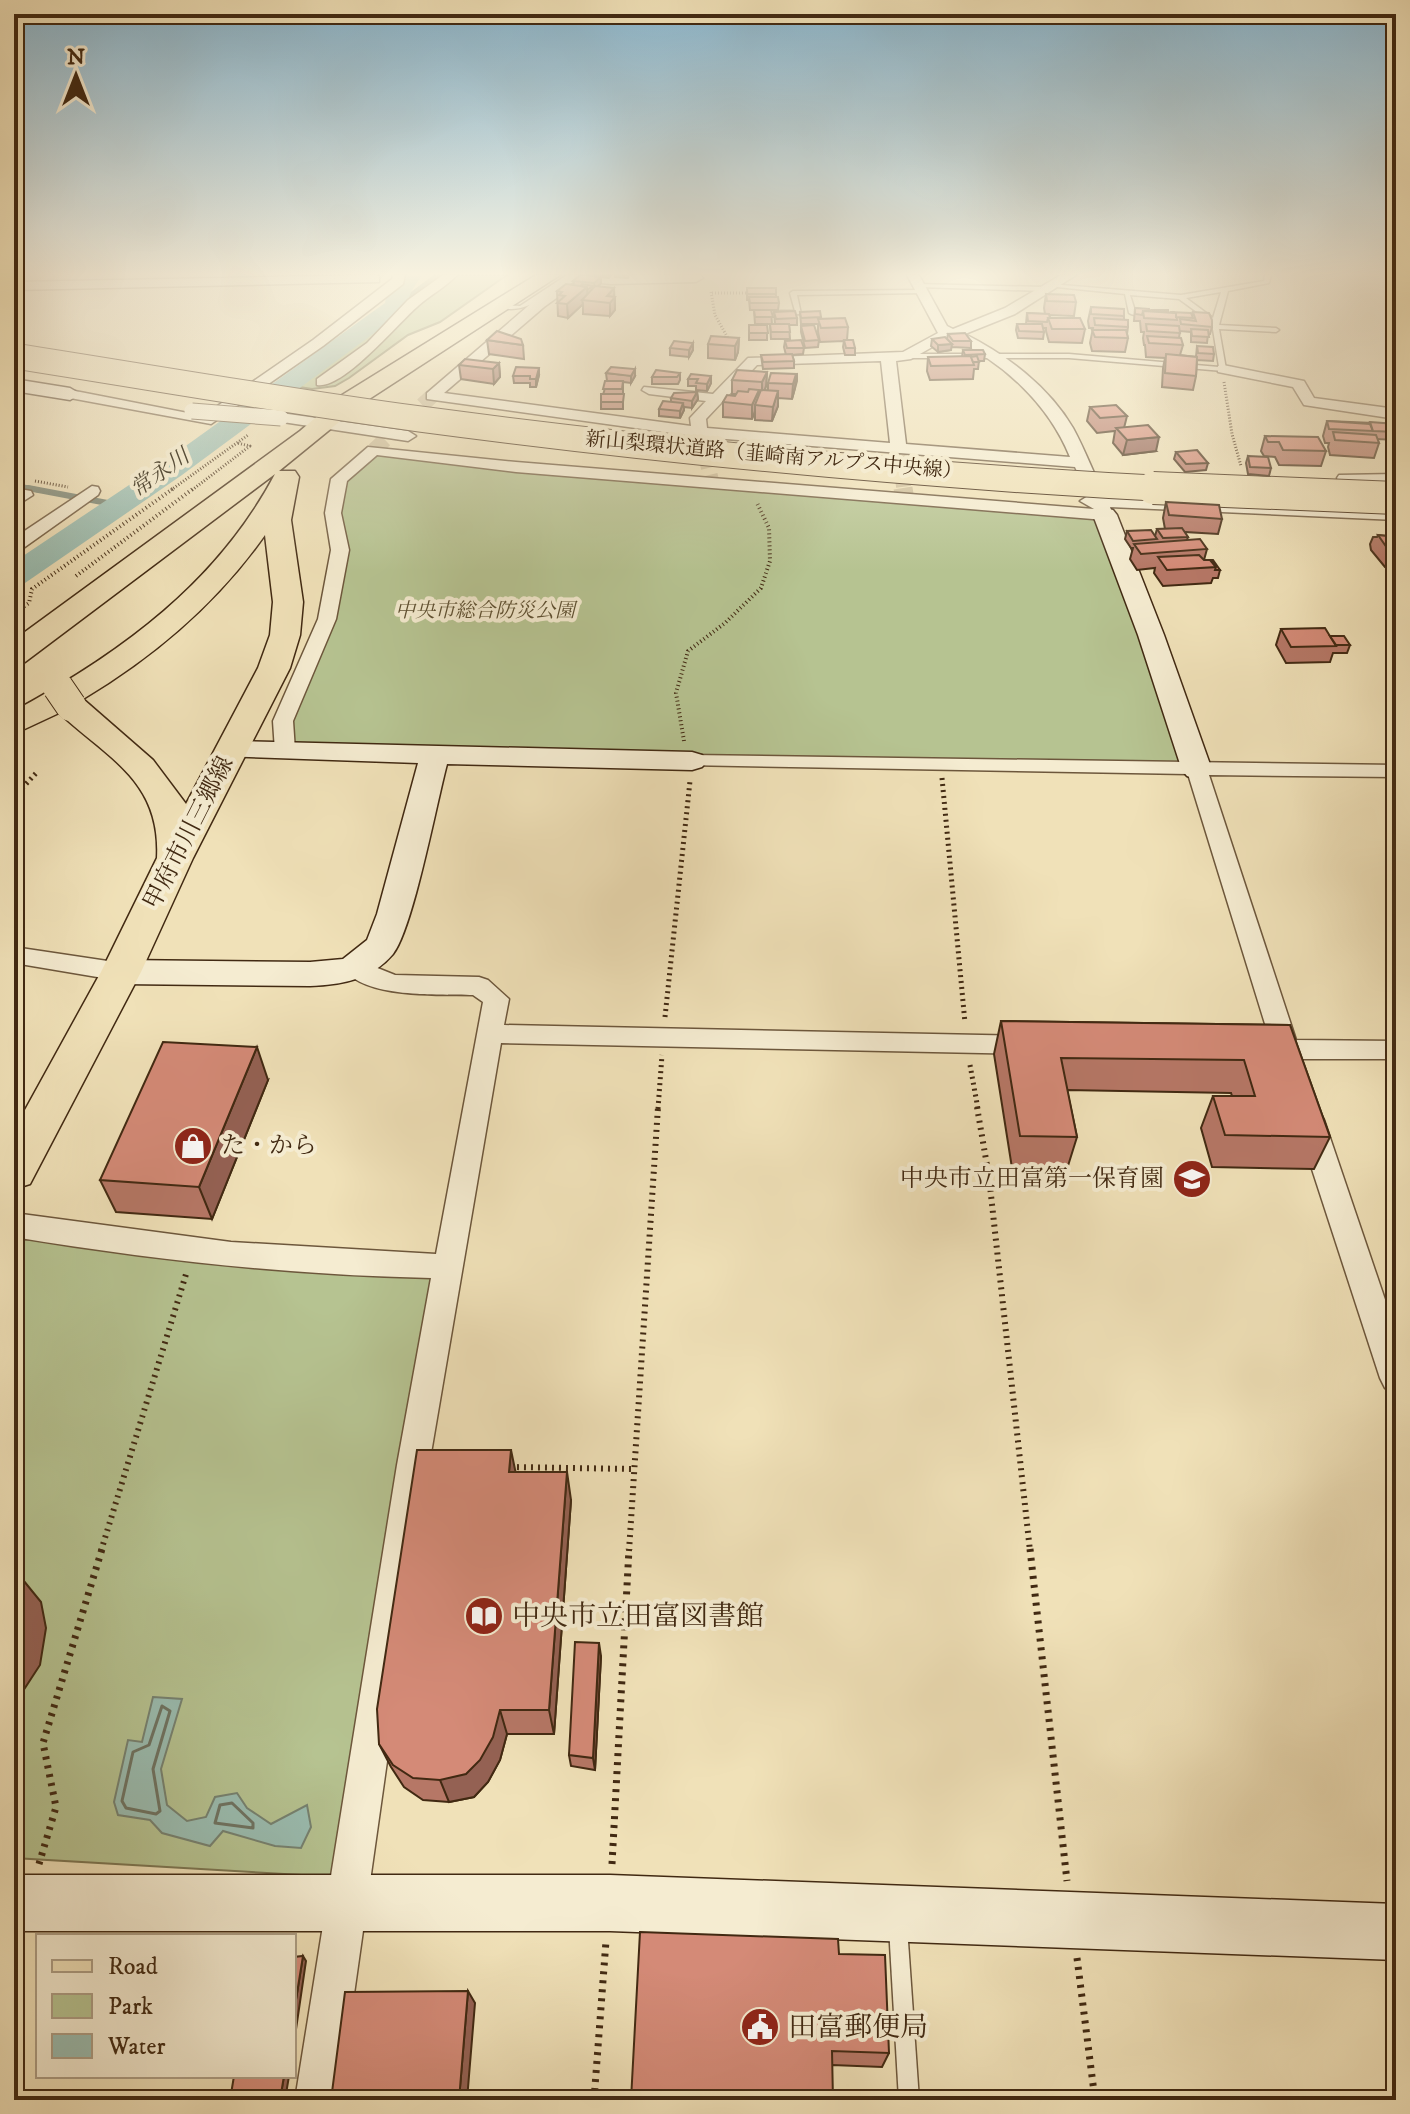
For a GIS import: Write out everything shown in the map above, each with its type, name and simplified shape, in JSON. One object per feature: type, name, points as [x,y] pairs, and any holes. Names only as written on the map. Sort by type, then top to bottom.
[{"type":"highway","points":[[14,374],[281,418]]},
{"type":"highway","name":"新山梨環状道路（韮崎南アルプス中央線）","points":[[57,374],[367,422],[677,459],[1094,494],[1396,509]]},
{"type":"highway","name":"新山梨環状道路（韮崎南アルプス中央線）","points":[[128,374],[408,417],[712,452],[1111,484],[1396,498]]},
{"type":"highway","points":[[206,374],[317,388]]},
{"type":"main road","name":"甲府市川三郷線","points":[[14,655],[84,586],[316,430],[351,400],[394,374]]},
{"type":"main road","name":"甲府市川三郷線","points":[[14,724],[86,687],[188,612],[250,541],[316,430]]},
{"type":"main road","name":"甲府市川三郷線","points":[[14,1171],[121,972],[175,858],[274,668],[285,635],[288,584],[277,520],[286,477]]},
{"type":"main road","points":[[84,586],[57,649],[53,672],[65,696],[154,781],[169,806],[176,828],[175,858]]},
{"type":"street","points":[[14,385],[206,421],[274,374]]},
{"type":"street","points":[[317,388],[336,374]]},
{"type":"street","points":[[458,374],[432,396],[700,432],[1246,482],[1396,487]]},
{"type":"street","points":[[700,432],[698,418],[741,374]]},
{"type":"street","points":[[890,374],[899,450]]},
{"type":"street","points":[[1016,374],[1062,423],[1103,508],[1197,770],[1396,1378]]},
{"type":"street","points":[[1247,374],[1299,384],[1309,402],[1396,414]]},
{"type":"street","points":[[649,390],[717,398]]},
{"type":"street","points":[[70,394],[192,411],[281,418],[316,430],[506,448]]},
{"type":"street","points":[[351,400],[786,450],[1084,468]]},
{"type":"street","points":[[285,751],[283,721],[327,619],[340,550],[333,513],[339,479],[374,450],[516,467],[1103,508],[1396,515]]},
{"type":"street","points":[[535,451],[1103,508]]},
{"type":"street","points":[[1396,479],[1345,478],[1370,529],[1396,530]]},
{"type":"street","points":[[15,545],[92,491]]},
{"type":"street","points":[[14,493],[25,495],[14,502]]},
{"type":"street","points":[[231,750],[692,761],[1396,771]]},
{"type":"street","points":[[14,955],[121,972],[310,974],[338,973],[355,967],[381,946],[434,756]]},
{"type":"street","points":[[317,2100],[413,1465],[496,999],[479,986],[391,984],[355,967]]},
{"type":"street","points":[[489,1034],[1047,1046]]},
{"type":"street","points":[[1238,1049],[1396,1050]]},
{"type":"street","points":[[14,1225],[193,1252],[369,1265],[449,1266]]},
{"type":"street","points":[[21,1903],[610,1903],[1396,1932]]},
{"type":"lane","points":[[897,1912],[909,2100]]},
{"type":"path","points":[[1224,374],[1232,434],[1246,482]]},
{"type":"path","points":[[14,613],[29,603],[32,589],[249,434]]},
{"type":"path","points":[[84,586],[250,446],[237,443]]},
{"type":"path","points":[[30,480],[92,491]]},
{"type":"path","points":[[594,2100],[610,1903],[633,1469],[663,1039],[692,761],[686,748],[676,693],[688,651],[725,623],[761,588],[770,561],[769,528],[756,502]]},
{"type":"path","points":[[26,614],[38,605]]},
{"type":"path","points":[[941,765],[967,1044],[989,1177],[1071,1919],[1095,2100]]},
{"type":"path","points":[[14,797],[38,771]]},
{"type":"path","points":[[21,1903],[56,1807],[43,1743],[193,1252]]},
{"type":"path","points":[[508,1467],[633,1469]]},
{"type":"green space","points":[[310,374],[355,374],[335,386],[312,389],[293,386]]},
{"type":"green space","name":"中央市総合防災公園","points":[[374,450],[1105,515],[1197,770],[285,751],[283,721],[327,619],[339,479]]},
{"type":"green space","points":[[89,1238],[439,1275],[336,1877],[14,1858],[14,1240]]},
{"type":"water","points":[[153,1697],[182,1699],[161,1769],[167,1805],[187,1821],[206,1817],[215,1797],[237,1793],[247,1808],[271,1824],[307,1805],[311,1827],[301,1848],[275,1846],[223,1831],[210,1846],[162,1833],[150,1820],[118,1815],[114,1802],[128,1740],[142,1742]]},
{"type":"building","points":[[514,374],[537,374],[536,379],[513,376]]},
{"type":"building","points":[[654,374],[680,374],[677,377],[652,377]]},
{"type":"building","points":[[691,374],[711,376],[707,384],[696,383],[698,379],[688,379]]},
{"type":"building","points":[[735,374],[766,374],[762,382],[732,380]]},
{"type":"building","points":[[771,374],[796,374],[793,384],[768,383]]},
{"type":"building","points":[[605,381],[623,381],[622,389],[603,389]]},
{"type":"building","points":[[749,389],[759,390],[752,405],[723,402],[727,395],[735,396],[738,391],[748,392]]},
{"type":"building","points":[[761,390],[778,391],[773,407],[755,405]]},
{"type":"building","points":[[697,392],[692,401],[671,398],[674,393]]},
{"type":"building","points":[[601,394],[624,394],[623,402],[601,402]]},
{"type":"building","points":[[663,401],[683,403],[680,411],[659,409]]},
{"type":"building","points":[[1116,405],[1127,416],[1100,418],[1090,407]]},
{"type":"building","points":[[1327,421],[1370,424],[1373,431],[1329,429]]},
{"type":"building","points":[[1370,422],[1396,424],[1396,432],[1373,431]]},
{"type":"building","points":[[1148,425],[1159,437],[1127,440],[1116,428]]},
{"type":"building","points":[[1333,432],[1376,435],[1379,443],[1335,440]]},
{"type":"building","points":[[1265,436],[1318,437],[1326,451],[1283,450],[1279,442],[1268,442]]},
{"type":"building","points":[[1197,450],[1208,463],[1186,464],[1176,452]]},
{"type":"building","points":[[1248,456],[1268,457],[1271,468],[1250,467]]},
{"type":"building","points":[[1166,502],[1219,505],[1222,519],[1169,515]]},
{"type":"building","points":[[1182,528],[1188,537],[1163,538],[1157,529]]},
{"type":"building","points":[[1151,530],[1157,539],[1133,541],[1127,531]]},
{"type":"building","points":[[1378,535],[1396,537],[1396,553],[1390,552]]},
{"type":"building","points":[[1200,539],[1207,549],[1141,554],[1134,544]]},
{"type":"building","points":[[1199,555],[1216,567],[1167,570],[1158,557]]},
{"type":"building","points":[[1325,628],[1336,646],[1291,647],[1281,629]]},
{"type":"building","points":[[1330,636],[1344,636],[1350,645],[1336,645]]},
{"type":"building","points":[[1001,1021],[1290,1025],[1330,1137],[1225,1135],[1213,1096],[1255,1096],[1244,1060],[1061,1058],[1077,1137],[1020,1136]]},
{"type":"building","points":[[163,1042],[257,1047],[199,1187],[100,1180]]},
{"type":"building","name":"中央市立田富図書館","points":[[417,1450],[511,1450],[509,1472],[567,1472],[549,1710],[500,1710],[493,1737],[480,1760],[466,1774],[440,1780],[413,1778],[393,1765],[379,1744],[377,1709]]},
{"type":"building","points":[[19,1575],[24,1602],[18,1639],[14,1645],[14,1576]]},
{"type":"building","points":[[575,1642],[599,1643],[593,1758],[569,1755]]},
{"type":"building","name":"田富郵便局","points":[[640,1932],[838,1939],[839,1954],[885,1955],[889,2053],[832,2051],[833,2100],[631,2100]]},
{"type":"building","points":[[303,1956],[296,2000],[296,1957]]},
{"type":"building","points":[[468,1991],[459,2100],[331,2100],[345,1992]]},
{"type":"building","points":[[234,2078],[284,2078],[280,2100],[230,2100]]},
{"type":"waterway","name":"常永川","points":[[14,576],[172,469],[303,374]]},
{"type":"waterway","points":[[14,485],[32,489]]},
{"type":"waterway","points":[[28,488],[32,489]]},
{"type":"waterway","points":[[32,489],[118,505]]},
{"type":"waterway","points":[[32,489],[38,490]]},
{"type":"tunnel","points":[[374,450],[432,396]]},
{"type":"tunnel","points":[[700,432],[712,483]]},
{"type":"tunnel","points":[[899,450],[904,490]]},
{"type":"tunnel","points":[[903,488],[905,501]]},
{"type":"place","name":"た・から","points":[[193,1146]]},
{"type":"place","name":"中央市立田富第一保育園","points":[[1192,1179]]},
{"type":"place","name":"中央市立田富図書館","points":[[484,1616]]},
{"type":"place","name":"田富郵便局","points":[[760,2027]]}]
